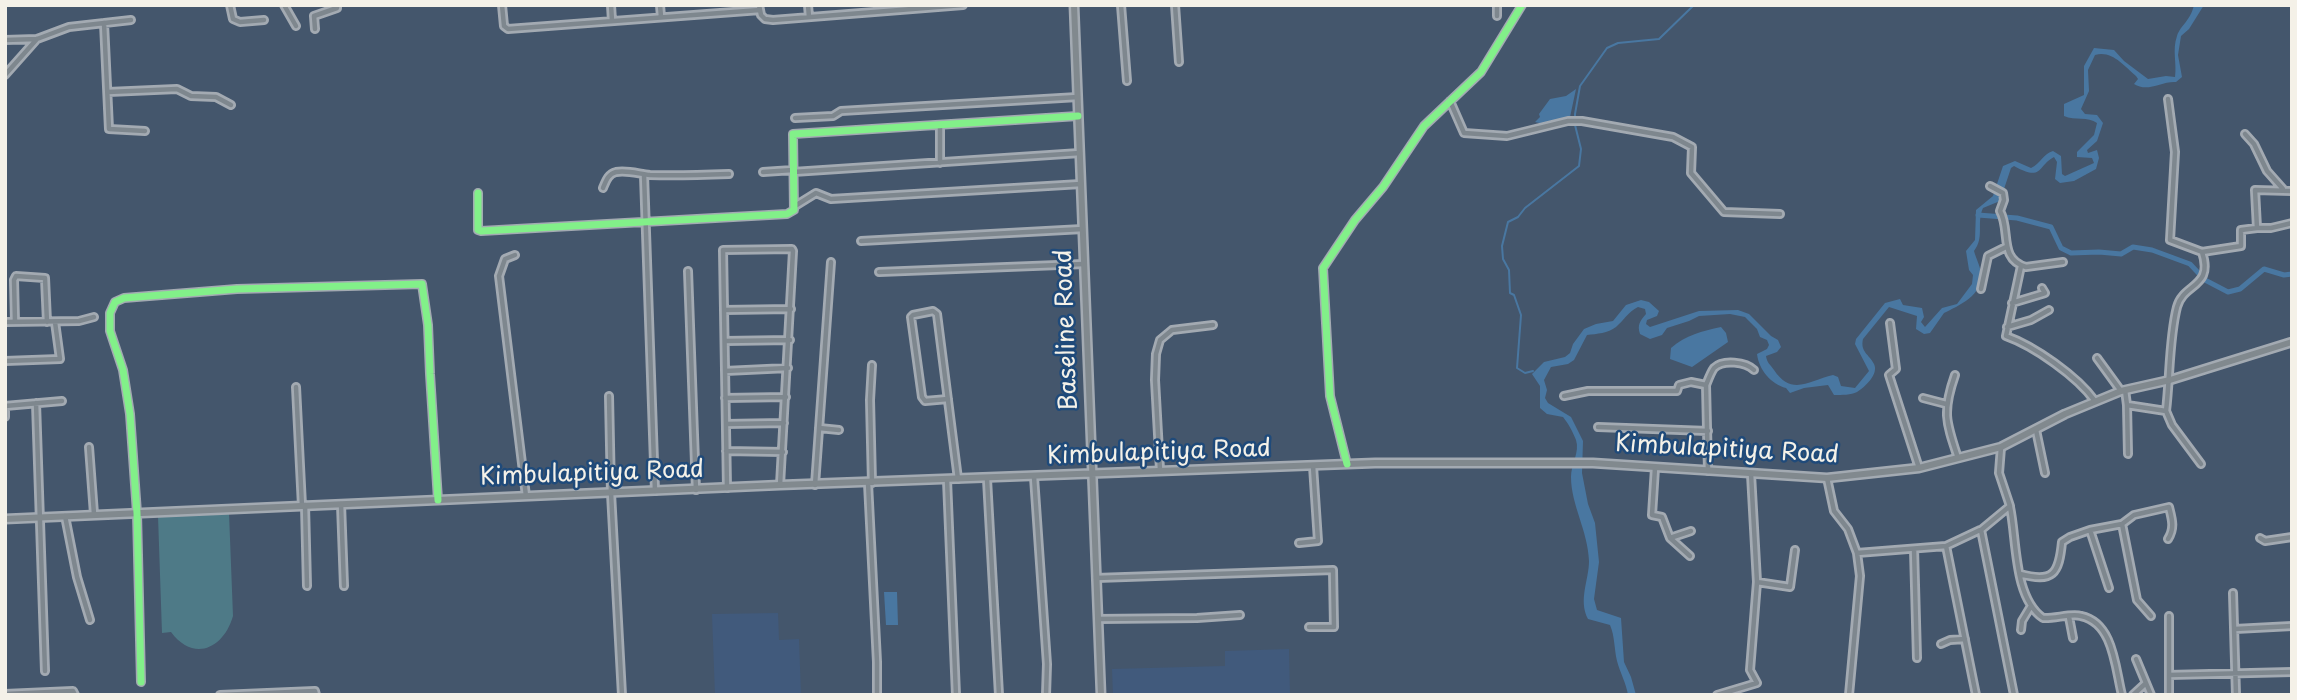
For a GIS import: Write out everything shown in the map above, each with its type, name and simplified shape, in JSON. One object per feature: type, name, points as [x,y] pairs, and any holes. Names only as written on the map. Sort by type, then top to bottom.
[{"type":"main road","name":"Baseline Road","points":[[1074,5],[1101,695]]},
{"type":"main road","name":"Kimbulapitiya Road","points":[[5,519],[780,485],[1347,464],[1573,463],[1827,478],[1919,468],[2001,447],[2095,401],[2292,342]]},
{"type":"street","points":[[230,5],[233,19],[240,22],[264,20]]},
{"type":"street","points":[[284,5],[296,26]]},
{"type":"street","points":[[315,29],[314,16],[337,8],[337,5]]},
{"type":"street","points":[[502,5],[504,26],[508,29],[759,8],[765,19],[963,5]]},
{"type":"street","points":[[611,5],[612,21]]},
{"type":"street","points":[[660,5],[661,17]]},
{"type":"street","points":[[808,5],[809,17]]},
{"type":"street","points":[[1121,5],[1126,81]]},
{"type":"street","points":[[1175,5],[1179,62]]},
{"type":"street","points":[[1497,5],[1497,16]]},
{"type":"street","points":[[1347,464],[1330,396],[1323,268],[1424,126],[1481,72],[1522,5]]},
{"type":"street","points":[[5,40],[37,39],[69,27],[104,23],[108,20],[131,20]]},
{"type":"street","points":[[104,23],[109,129],[145,131]]},
{"type":"street","points":[[5,75],[37,39]]},
{"type":"street","points":[[107,92],[177,89],[191,96],[216,97],[231,105]]},
{"type":"street","points":[[795,118],[833,116],[841,111],[1077,97]]},
{"type":"street","points":[[2168,99],[2175,152],[2170,240],[2202,252],[2241,246],[2241,230],[2292,223]]},
{"type":"street","points":[[1450,101],[1464,134],[1507,136],[1568,121],[1582,121],[1673,137],[1692,146],[1691,173],[1724,212],[1780,214]]},
{"type":"street","points":[[478,193],[477,221],[478,230],[481,231],[645,221],[718,220],[787,214],[794,211],[793,134],[1078,116]]},
{"type":"street","points":[[940,126],[940,163]]},
{"type":"street","points":[[2245,134],[2254,144],[2267,171],[2283,190]]},
{"type":"street","points":[[762,172],[1080,153]]},
{"type":"street","points":[[603,188],[608,176],[614,172],[637,172],[644,175],[729,174]]},
{"type":"street","points":[[644,175],[655,492]]},
{"type":"street","points":[[794,206],[816,193],[831,199],[1081,184]]},
{"type":"street","points":[[1990,186],[2003,193],[2004,200],[2000,211],[2003,216],[2006,247],[2011,257],[2021,266],[2063,262]]},
{"type":"street","points":[[2257,228],[2255,190],[2292,191]]},
{"type":"street","points":[[861,241],[1083,229]]},
{"type":"street","points":[[1981,289],[1988,256],[2006,247]]},
{"type":"street","points":[[727,488],[723,250],[792,249],[790,340],[780,485]]},
{"type":"street","points":[[2201,464],[2172,425],[2166,411],[2177,303],[2205,273],[2206,264],[2202,252]]},
{"type":"street","points":[[515,255],[505,259],[499,276],[526,496]]},
{"type":"street","points":[[815,485],[831,262]]},
{"type":"street","points":[[879,272],[1084,264]]},
{"type":"street","points":[[2021,266],[2006,336],[2024,342],[2080,384],[2095,401]]},
{"type":"street","points":[[688,271],[695,490]]},
{"type":"street","points":[[15,322],[16,276],[45,278],[47,322]]},
{"type":"street","points":[[141,682],[137,513],[131,414],[123,369],[110,331],[112,306],[115,302],[124,298],[237,289],[422,284],[431,360],[438,500]]},
{"type":"street","points":[[2012,303],[2045,293],[2042,288]]},
{"type":"street","points":[[724,310],[791,309]]},
{"type":"street","points":[[2007,327],[2031,320],[2049,310]]},
{"type":"street","points":[[948,399],[925,401],[922,397],[911,317],[915,314],[933,311],[937,314],[948,399],[958,480]]},
{"type":"street","points":[[5,322],[79,321],[94,317]]},
{"type":"street","points":[[5,361],[60,359],[55,322]]},
{"type":"street","points":[[1890,323],[1896,369],[1889,375],[1919,468]]},
{"type":"street","points":[[1160,470],[1156,380],[1156,354],[1160,340],[1172,330],[1213,325]]},
{"type":"street","points":[[724,341],[790,340]]},
{"type":"street","points":[[2097,358],[2123,391],[2127,405],[2128,454]]},
{"type":"street","points":[[1709,472],[1706,384],[1714,368],[1724,363],[1748,365],[1754,370]]},
{"type":"street","points":[[872,365],[870,483],[877,695]]},
{"type":"street","points":[[725,371],[788,368]]},
{"type":"street","points":[[1955,375],[1946,404],[1947,424],[1958,459]]},
{"type":"street","points":[[1564,396],[1588,391],[1676,391],[1679,385],[1691,382],[1706,384]]},
{"type":"street","points":[[296,387],[307,586]]},
{"type":"street","points":[[609,396],[611,493],[622,695]]},
{"type":"street","points":[[725,398],[786,397]]},
{"type":"street","points":[[1923,398],[1946,404]]},
{"type":"street","points":[[5,418],[5,406],[62,401]]},
{"type":"street","points":[[36,403],[45,671]]},
{"type":"street","points":[[2127,405],[2166,411]]},
{"type":"street","points":[[726,424],[785,423]]},
{"type":"street","points":[[1598,427],[1708,431]]},
{"type":"street","points":[[819,428],[839,430]]},
{"type":"street","points":[[2036,430],[2045,473]]},
{"type":"street","points":[[89,447],[94,514]]},
{"type":"street","points":[[2001,447],[1999,473],[2010,506],[2019,574],[2031,606],[2043,618],[2084,616],[2105,631],[2122,695]]},
{"type":"street","points":[[726,451],[783,452]]},
{"type":"street","points":[[1300,542],[1318,541],[1312,466]]},
{"type":"street","points":[[1655,468],[1652,515],[1662,517],[1670,538],[1690,556]]},
{"type":"street","points":[[1717,695],[1757,683],[1750,670],[1757,582],[1751,474]]},
{"type":"street","points":[[1034,477],[1047,664],[1046,695]]},
{"type":"street","points":[[1827,478],[1834,511],[1848,529],[1857,553],[1860,576],[1849,695]]},
{"type":"street","points":[[987,479],[999,695]]},
{"type":"street","points":[[947,480],[956,695]]},
{"type":"street","points":[[341,504],[344,586]]},
{"type":"street","points":[[1857,553],[1946,546],[1981,530],[2010,506]]},
{"type":"street","points":[[2019,574],[2040,578],[2052,575],[2057,570],[2062,542],[2070,537],[2122,524],[2134,515],[2169,507],[2173,531],[2168,539]]},
{"type":"street","points":[[65,515],[90,620]]},
{"type":"street","points":[[2122,524],[2137,600],[2151,616]]},
{"type":"street","points":[[1981,530],[2014,695]]},
{"type":"street","points":[[2090,530],[2109,587]]},
{"type":"street","points":[[1670,538],[1690,531]]},
{"type":"street","points":[[2260,538],[2265,541],[2292,537]]},
{"type":"street","points":[[1946,546],[1976,695]]},
{"type":"street","points":[[1914,549],[1917,658]]},
{"type":"street","points":[[1757,582],[1790,587],[1795,550]]},
{"type":"street","points":[[1096,578],[1333,570],[1334,627],[1309,627]]},
{"type":"street","points":[[2233,593],[2236,695]]},
{"type":"street","points":[[2021,630],[2022,621],[2031,606]]},
{"type":"street","points":[[1098,619],[1240,615]]},
{"type":"street","points":[[2169,616],[2169,695]]},
{"type":"street","points":[[2069,617],[2073,638]]},
{"type":"street","points":[[2235,629],[2292,626]]},
{"type":"street","points":[[1941,644],[1949,638],[1965,639]]},
{"type":"street","points":[[2136,659],[2151,695]]},
{"type":"street","points":[[2169,675],[2292,672]]},
{"type":"street","points":[[2133,695],[2146,683]]},
{"type":"street","points":[[5,694],[73,691],[75,695]]},
{"type":"street","points":[[220,695],[315,691],[316,695]]},
{"type":"shaded area","points":[[2194,5],[2204,5],[2189,29],[2181,36],[2178,55],[2182,77],[2176,82],[2139,86],[2134,84],[2138,79],[2136,76],[2117,60],[2107,55],[2095,55],[2088,70],[2089,91],[2081,109],[2085,114],[2097,115],[2103,123],[2097,141],[2087,150],[2088,153],[2097,150],[2099,158],[2096,169],[2074,181],[2060,183],[2055,179],[2057,162],[2054,157],[2035,173],[2014,166],[2011,168],[2000,201],[1983,208],[1981,214],[1979,240],[1974,251],[1981,273],[1978,288],[1969,299],[1944,313],[1930,333],[1924,334],[1916,329],[1917,316],[1889,307],[1863,339],[1863,347],[1874,364],[1875,372],[1857,392],[1834,395],[1828,385],[1790,393],[1771,380],[1760,365],[1757,354],[1767,349],[1767,340],[1760,337],[1757,329],[1745,317],[1730,314],[1699,316],[1667,328],[1662,335],[1650,339],[1640,334],[1640,323],[1646,314],[1645,309],[1638,307],[1613,329],[1587,335],[1574,360],[1551,367],[1544,380],[1547,390],[1545,398],[1548,403],[1571,417],[1583,441],[1582,473],[1595,523],[1599,562],[1594,599],[1597,610],[1621,618],[1624,662],[1636,695],[1628,695],[1617,661],[1610,625],[1588,619],[1585,612],[1588,550],[1571,477],[1577,449],[1576,440],[1563,417],[1547,414],[1540,408],[1540,386],[1532,374],[1544,362],[1565,357],[1570,353],[1584,329],[1613,321],[1626,305],[1641,300],[1649,302],[1659,311],[1657,316],[1647,320],[1646,324],[1650,327],[1699,311],[1738,310],[1749,314],[1778,340],[1781,347],[1777,352],[1766,356],[1781,378],[1788,383],[1802,384],[1833,375],[1838,377],[1841,386],[1855,388],[1869,371],[1855,344],[1856,339],[1885,303],[1900,299],[1903,305],[1922,308],[1924,317],[1921,322],[1925,327],[1942,308],[1957,304],[1972,284],[1973,275],[1969,270],[1966,251],[1975,240],[1976,210],[1993,196],[2003,166],[2015,161],[2031,168],[2053,151],[2061,156],[2062,174],[2065,176],[2094,163],[2092,158],[2077,157],[2077,152],[2094,135],[2097,123],[2064,116],[2064,104],[2084,95],[2084,66],[2094,48],[2114,50],[2148,79],[2175,77],[2176,41]]},
{"type":"shaded area","points":[[1576,89],[1570,117],[1544,124],[1535,122],[1550,99],[1566,96]]},
{"type":"shaded area","points":[[1721,327],[1728,342],[1692,367],[1670,359],[1671,348],[1682,340]]},
{"type":"shaded area","points":[[229,513],[233,616],[223,636],[215,643],[207,648],[189,647],[171,632],[162,633],[158,516]]},
{"type":"shaded area","points":[[884,592],[897,592],[898,625],[886,625]]},
{"type":"shaded area","points":[[778,613],[779,640],[799,639],[801,695],[715,695],[712,614]]},
{"type":"shaded area","points":[[1289,649],[1290,695],[1113,695],[1112,669],[1225,666],[1225,651]]},
{"type":"waterway","points":[[1533,371],[1525,373],[1517,368],[1521,315],[1514,295],[1510,293],[1509,270],[1503,259],[1502,246],[1508,222],[1518,217],[1525,208],[1579,166],[1581,149],[1575,114],[1580,86],[1607,48],[1618,43],[1659,39],[1694,5]]},
{"type":"waterway","points":[[1978,215],[2017,218],[2051,227],[2061,248],[2071,253],[2121,254],[2133,247],[2152,250],[2190,264],[2205,280],[2228,292],[2240,289],[2264,269],[2284,275],[2292,274]]},
{"type":"cycle path","points":[[1347,464],[1330,396],[1323,268],[1424,126],[1481,72],[1522,5]]},
{"type":"cycle path","points":[[478,193],[478,230],[481,231],[787,214],[794,210],[793,134],[1078,116]]},
{"type":"cycle path","points":[[141,682],[137,513],[130,414],[123,370],[110,331],[110,313],[115,302],[124,298],[237,289],[422,284],[428,325],[438,500]]}]
